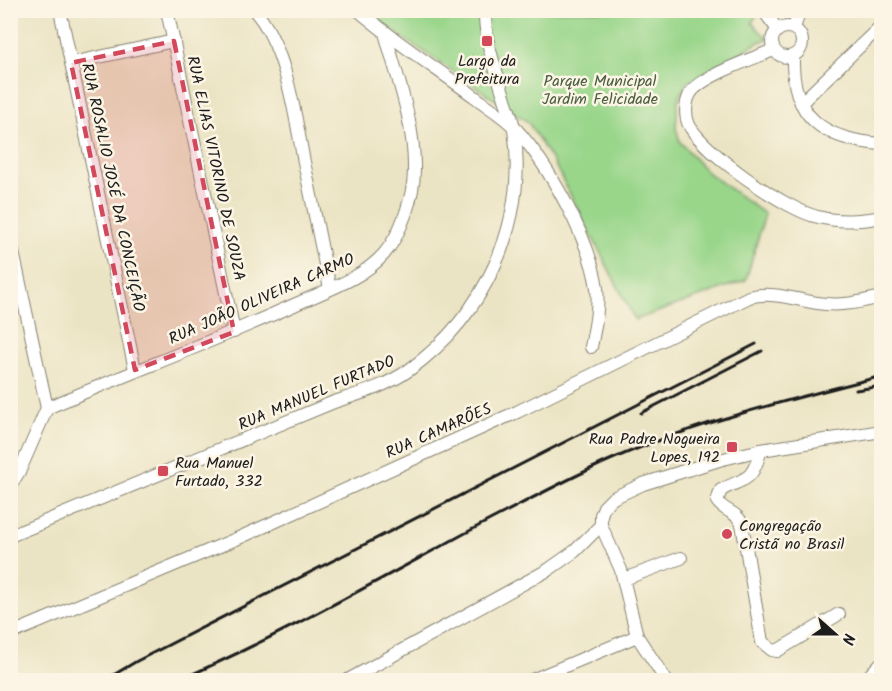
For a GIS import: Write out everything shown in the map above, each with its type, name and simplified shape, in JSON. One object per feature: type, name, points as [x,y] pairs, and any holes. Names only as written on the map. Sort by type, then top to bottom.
[{"type":"street","name":"RUA ROSALIO JOSÉ DA CONCEIÇÃO","points":[[60,10],[135,370]]},
{"type":"street","name":"RUA ELIAS VITORINO DE SOUZA","points":[[167,10],[234,332]]},
{"type":"street","points":[[254,10],[264,21],[276,43],[293,106],[330,289]]},
{"type":"street","points":[[358,10],[385,33],[514,127],[555,182],[587,251],[597,288],[597,316],[591,347]]},
{"type":"street","points":[[485,10],[485,26],[496,72],[514,127]]},
{"type":"street","points":[[763,10],[778,30]]},
{"type":"street","points":[[794,28],[800,10]]},
{"type":"street","points":[[801,103],[882,25]]},
{"type":"street","points":[[784,27],[794,28],[802,40],[800,50],[793,56],[780,56],[774,50],[772,41],[778,30],[784,27]]},
{"type":"street","name":"RUA JOÃO OLIVEIRA CARMO","points":[[47,408],[135,370],[234,332],[330,289],[360,275],[384,254],[399,227],[410,200],[414,171],[412,135],[385,33]]},
{"type":"street","points":[[71,63],[174,41]]},
{"type":"street","points":[[774,50],[702,82],[690,94],[686,110],[688,124],[699,140],[752,183],[795,210],[818,218],[843,221],[882,217]]},
{"type":"street","points":[[793,56],[792,76],[801,103],[817,124],[855,142],[882,144]]},
{"type":"street","name":"RUA MANUEL FURTADO","points":[[10,537],[334,402],[375,388],[408,371],[456,329],[487,284],[507,238],[518,169],[514,127]]},
{"type":"street","points":[[10,237],[47,408],[20,470],[10,486]]},
{"type":"street","name":"RUA CAMARÕES","points":[[10,634],[241,537],[517,412],[748,297],[762,293],[845,305],[882,297]]},
{"type":"street","points":[[666,681],[637,636],[624,579],[614,549],[602,525],[601,515],[604,507],[613,498],[643,484],[719,460],[760,450],[882,431]]},
{"type":"street","points":[[760,450],[753,474],[746,480],[721,490],[717,501],[722,507],[736,514],[742,524],[762,642],[777,651],[839,614]]},
{"type":"street","points":[[348,681],[548,570],[575,551],[602,525]]},
{"type":"street","points":[[624,579],[681,558]]},
{"type":"street","points":[[532,681],[637,636]]},
{"type":"street","points":[[866,679],[882,662]]},
{"type":"highlighted area","points":[[174,41],[234,332],[135,370],[71,63]]},
{"type":"green space","name":"Parque Municipal Jardim Felicidade","points":[[365,11],[759,11],[752,23],[768,39],[687,83],[678,100],[676,128],[680,142],[708,173],[765,214],[746,280],[635,320],[556,167],[528,122]]},
{"type":"railway","points":[[105,680],[137,661],[756,344]]},
{"type":"railway","points":[[641,413],[762,351]]},
{"type":"railway","points":[[179,680],[296,624],[486,522],[617,457],[714,422],[882,376]]},
{"type":"railway","points":[[856,390],[882,386]]},
{"type":"place","name":"Largo da Prefeitura","points":[[487,41]]},
{"type":"place","name":"Rua Padre Nogueira Lopes, 192","points":[[732,447]]},
{"type":"place","name":"Rua Manuel Furtado, 332","points":[[163,471]]},
{"type":"place","name":"Congregação Cristã no Brasil","points":[[727,534]]}]
